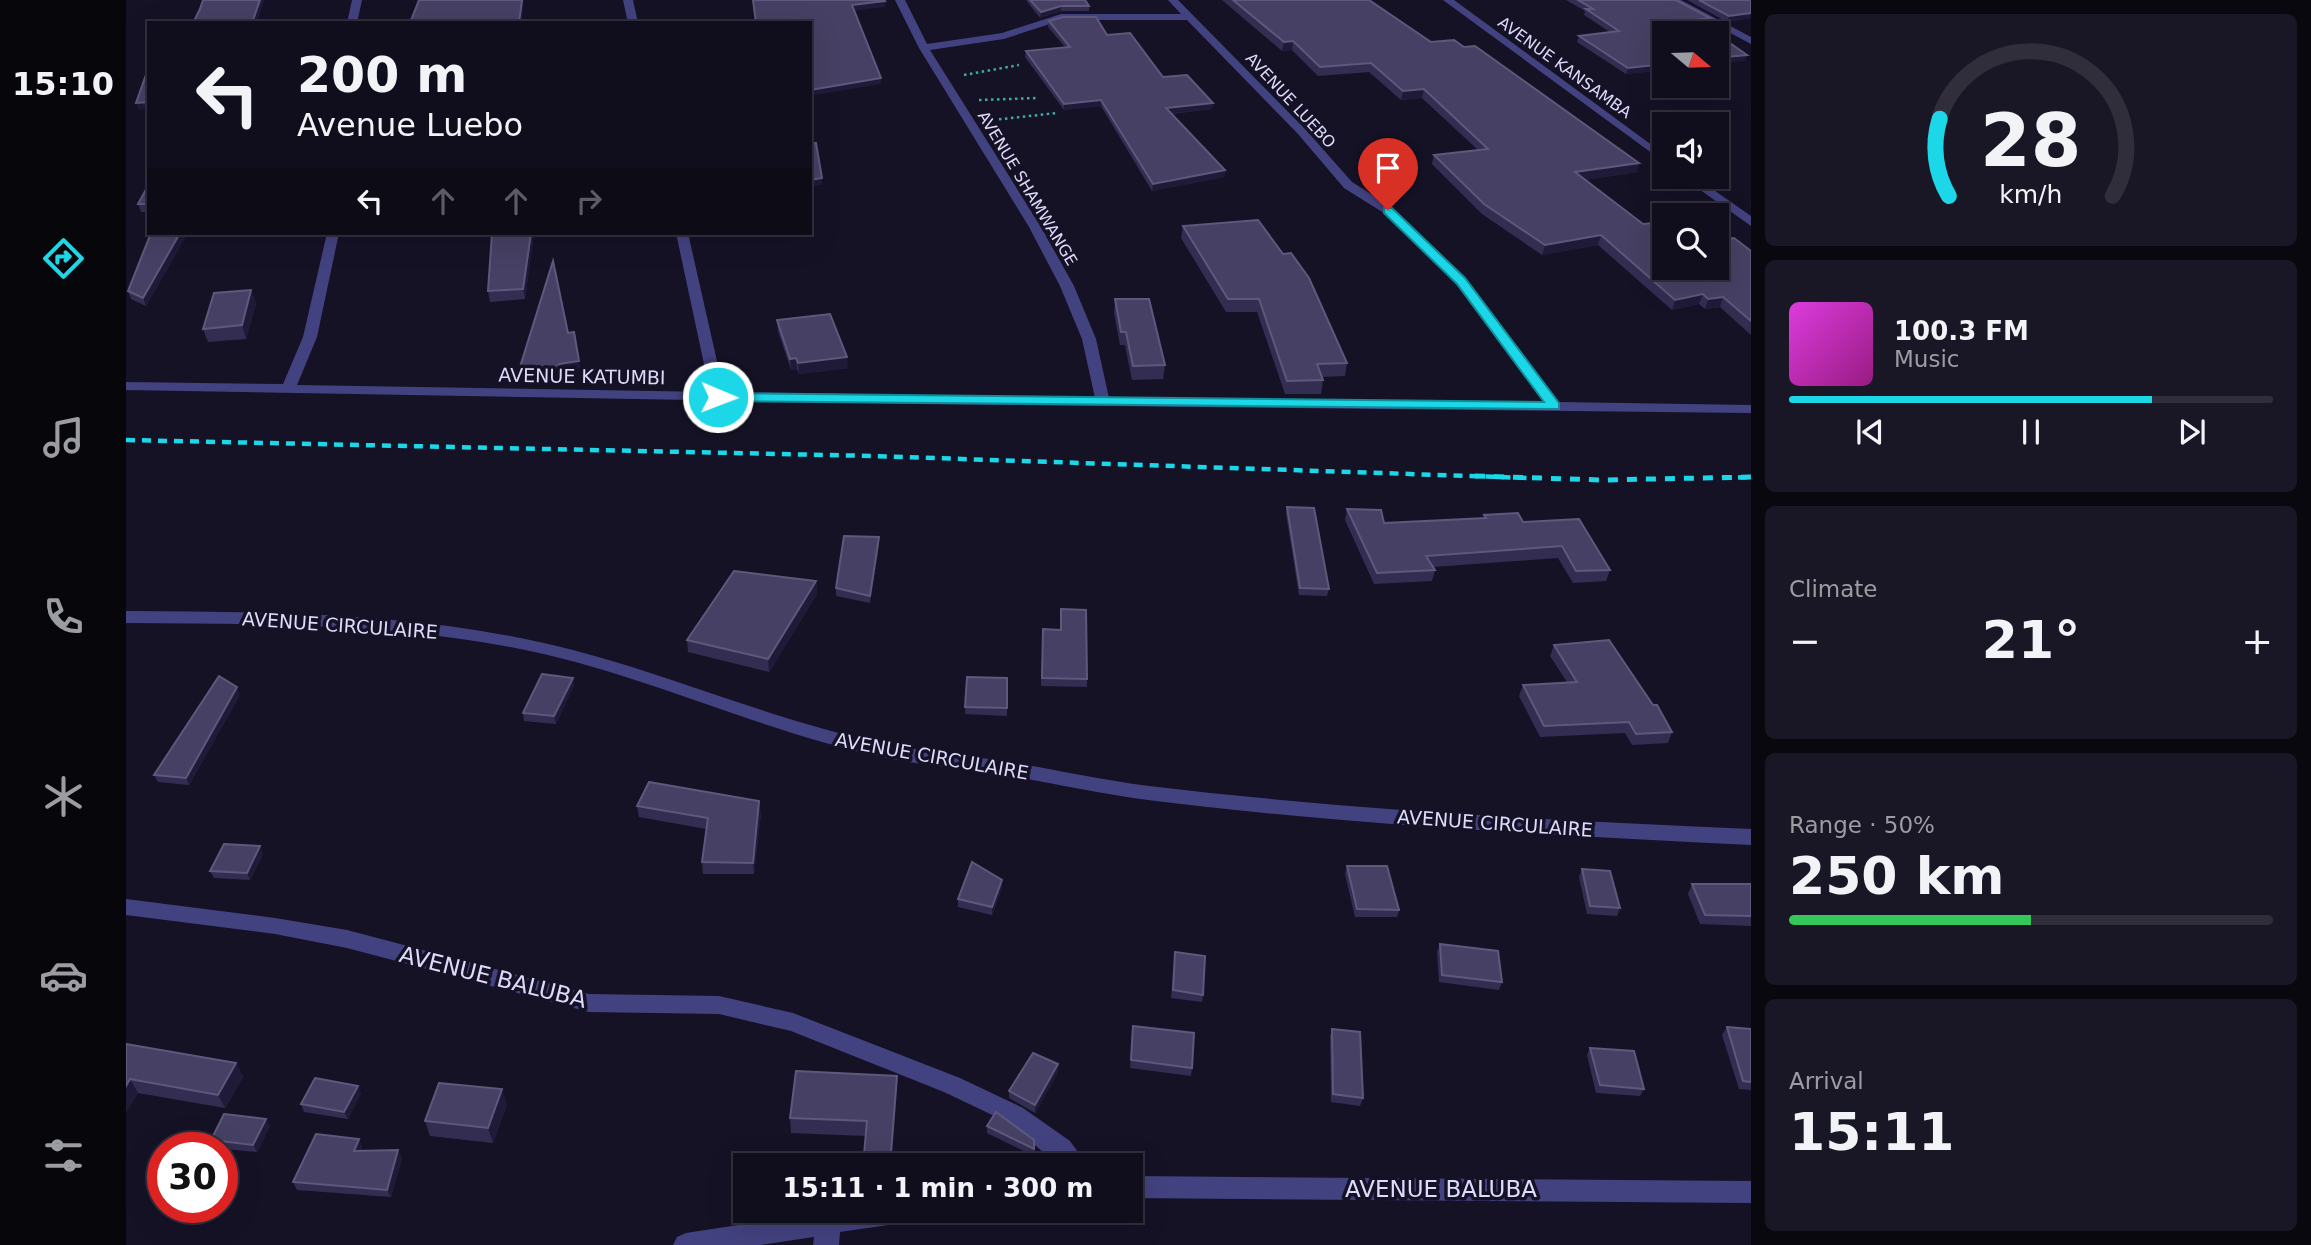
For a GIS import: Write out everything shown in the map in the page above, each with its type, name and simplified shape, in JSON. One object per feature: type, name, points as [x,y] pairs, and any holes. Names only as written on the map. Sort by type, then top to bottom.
[{"type":"street","points":[[352,21],[357,0]]},
{"type":"street","points":[[628,0],[633,21]]},
{"type":"street","name":"AVENUE SHAMWANGE","points":[[900,0],[924,48],[972,122],[1067,286],[1089,339],[1103,402]]},
{"type":"street","name":"AVENUE LUEBO","points":[[1172,0],[1294,123],[1348,185],[1388,210],[1461,281],[1554,406]]},
{"type":"street","name":"AVENUE KANSAMBA","points":[[1448,0],[1652,150]]},
{"type":"street","points":[[1674,0],[1751,41]]},
{"type":"street","points":[[924,48],[1004,36],[1061,17],[1189,18]]},
{"type":"street","points":[[1705,189],[1751,222]]},
{"type":"street","points":[[288,391],[310,337],[333,235]]},
{"type":"street","points":[[681,235],[718,397]]},
{"type":"street","name":"AVENUE KATUMBI","points":[[126,386],[288,391],[1751,409]]},
{"type":"street","name":"AVENUE CIRCULAIRE","points":[[126,617],[345,621],[437,630],[517,643],[587,659],[819,735],[888,752],[1143,793],[1281,809],[1550,828],[1751,837]]},
{"type":"street","name":"AVENUE BALUBA","points":[[126,907],[275,926],[346,939],[589,1003],[719,1005],[793,1021],[952,1085],[1015,1115],[1065,1153]]},
{"type":"street","name":"AVENUE BALUBA","points":[[1143,1187],[1751,1192]]},
{"type":"street","points":[[686,1245],[827,1234],[863,1223]]},
{"type":"path","points":[[943,79],[1019,65]]},
{"type":"path","points":[[957,102],[1038,98]]},
{"type":"path","points":[[972,122],[1057,113]]},
{"type":"building","points":[[203,0],[260,0],[253,21],[194,21]]},
{"type":"building","points":[[419,0],[522,0],[519,21],[411,21]]},
{"type":"building","points":[[753,0],[884,0],[852,5],[881,78],[812,90],[812,21],[756,21]]},
{"type":"building","points":[[1030,0],[1085,0],[1089,6],[1061,6],[1041,12]]},
{"type":"building","points":[[1233,0],[1369,0],[1431,42],[1454,40],[1464,47],[1475,46],[1639,163],[1575,172],[1643,224],[1652,223],[1652,280],[1601,235],[1545,245],[1484,204],[1434,155],[1488,149],[1424,89],[1403,91],[1371,63],[1320,67],[1293,41],[1284,42]]},
{"type":"building","points":[[1578,0],[1676,0],[1710,18],[1697,21],[1652,21],[1652,65],[1628,68],[1579,36],[1619,31],[1586,9],[1593,9]]},
{"type":"building","points":[[1699,0],[1751,0],[1751,13],[1729,16]]},
{"type":"building","points":[[1063,17],[1096,17],[1107,35],[1130,33],[1163,77],[1187,75],[1213,103],[1166,108],[1225,170],[1153,184],[1101,100],[1064,104],[1026,51],[1070,47],[1049,21]]},
{"type":"building","points":[[1729,42],[1747,55],[1729,57]]},
{"type":"building","points":[[147,72],[147,102],[136,103]]},
{"type":"building","points":[[816,143],[822,178],[812,180],[812,144]]},
{"type":"building","points":[[147,188],[147,204],[138,204]]},
{"type":"building","points":[[1258,220],[1283,254],[1291,253],[1309,278],[1347,363],[1317,364],[1323,380],[1287,381],[1259,299],[1228,299],[1183,226]]},
{"type":"building","points":[[150,235],[179,235],[143,298],[128,291]]},
{"type":"building","points":[[492,235],[531,235],[523,289],[488,291]]},
{"type":"building","points":[[1734,238],[1751,251],[1751,321],[1723,297],[1708,299],[1703,294],[1675,300],[1652,280],[1729,280],[1729,239]]},
{"type":"building","points":[[553,261],[568,333],[574,332],[579,361],[559,364],[560,366],[520,367]]},
{"type":"building","points":[[251,290],[242,325],[203,329],[214,293]]},
{"type":"building","points":[[1115,299],[1149,299],[1165,365],[1133,366],[1126,332],[1121,332]]},
{"type":"building","points":[[830,314],[847,357],[798,363],[796,358],[790,359],[777,320]]},
{"type":"building","points":[[1287,507],[1314,508],[1329,589],[1300,588]]},
{"type":"building","points":[[1347,509],[1381,510],[1384,523],[1486,518],[1484,515],[1518,513],[1523,522],[1579,519],[1610,570],[1576,571],[1562,546],[1426,556],[1435,570],[1377,573]]},
{"type":"building","points":[[844,536],[879,537],[870,596],[836,588]]},
{"type":"building","points":[[734,571],[816,581],[768,659],[687,640]]},
{"type":"building","points":[[1061,609],[1086,610],[1087,679],[1042,678],[1043,629],[1061,630]]},
{"type":"building","points":[[1609,640],[1653,705],[1657,705],[1672,732],[1636,734],[1629,722],[1544,726],[1523,685],[1577,682],[1554,645]]},
{"type":"building","points":[[542,674],[573,678],[554,716],[523,713]]},
{"type":"building","points":[[219,676],[237,687],[186,778],[154,775]]},
{"type":"building","points":[[967,677],[1007,678],[1007,708],[965,707]]},
{"type":"building","points":[[649,782],[759,801],[753,863],[702,862],[708,818],[637,806]]},
{"type":"building","points":[[224,844],[260,846],[247,873],[210,871]]},
{"type":"building","points":[[972,862],[1002,880],[992,907],[958,899]]},
{"type":"building","points":[[1347,866],[1387,866],[1399,910],[1357,909]]},
{"type":"building","points":[[1582,869],[1610,871],[1620,908],[1590,906]]},
{"type":"building","points":[[1692,884],[1751,884],[1751,916],[1705,915]]},
{"type":"building","points":[[1440,944],[1498,951],[1502,982],[1442,975]]},
{"type":"building","points":[[1175,952],[1205,956],[1203,995],[1173,990]]},
{"type":"building","points":[[1133,1026],[1194,1033],[1192,1068],[1131,1060]]},
{"type":"building","points":[[1727,1027],[1751,1029],[1751,1082],[1743,1081]]},
{"type":"building","points":[[1332,1029],[1360,1032],[1363,1098],[1333,1094]]},
{"type":"building","points":[[126,1044],[236,1063],[218,1095],[130,1079],[126,1086]]},
{"type":"building","points":[[1590,1048],[1634,1051],[1644,1089],[1600,1085]]},
{"type":"building","points":[[1033,1053],[1058,1064],[1035,1105],[1009,1091]]},
{"type":"building","points":[[796,1071],[897,1076],[891,1153],[864,1153],[867,1121],[790,1118]]},
{"type":"building","points":[[315,1078],[358,1086],[344,1112],[301,1104]]},
{"type":"building","points":[[439,1083],[502,1089],[488,1128],[425,1121]]},
{"type":"building","points":[[996,1112],[1034,1140],[1034,1149],[987,1126]]},
{"type":"building","points":[[224,1114],[266,1119],[253,1145],[238,1143],[238,1132],[215,1132]]},
{"type":"building","points":[[316,1134],[359,1139],[354,1151],[398,1150],[387,1190],[293,1182]]},
{"type":"railway","points":[[126,440],[873,456],[1529,478]]},
{"type":"railway","points":[[1475,476],[1602,480],[1751,477],[1722,478]]},
{"type":"route","points":[[718,397],[1554,406],[1461,281],[1388,210]]}]
